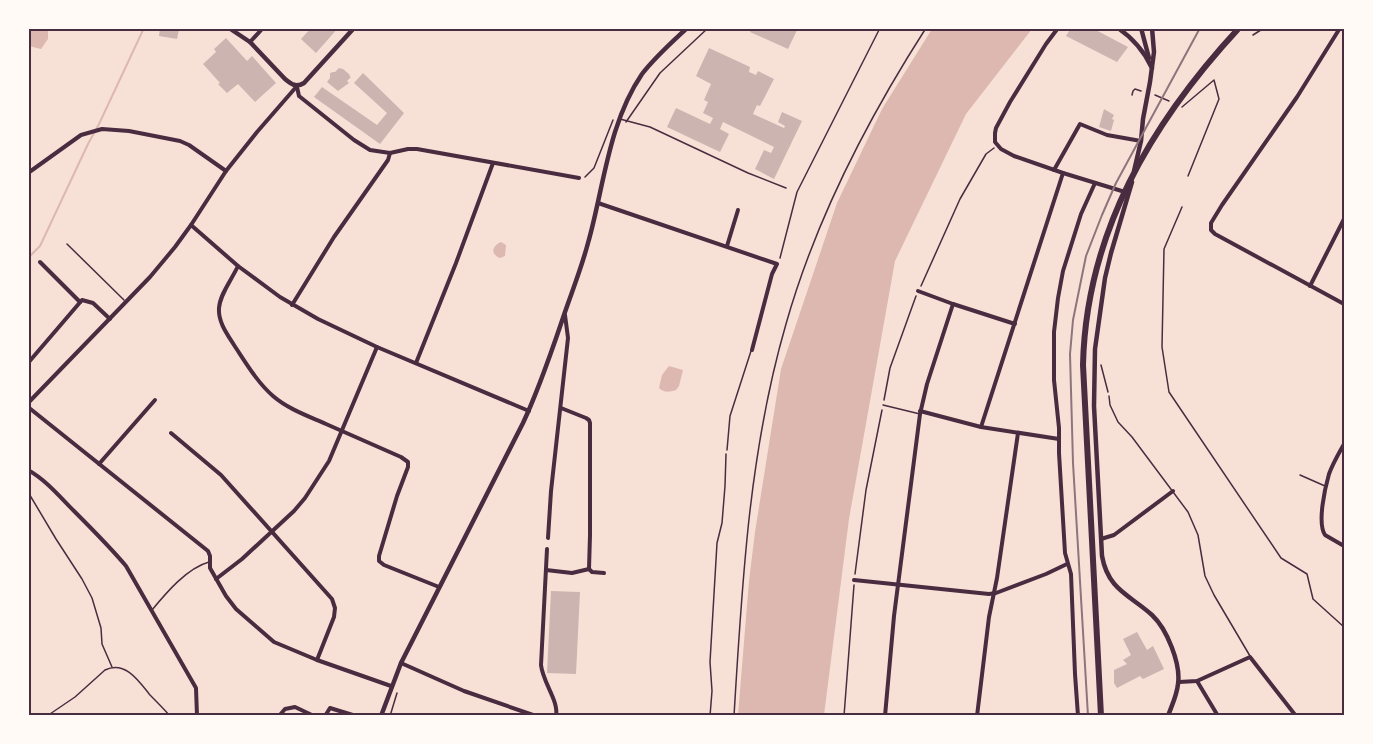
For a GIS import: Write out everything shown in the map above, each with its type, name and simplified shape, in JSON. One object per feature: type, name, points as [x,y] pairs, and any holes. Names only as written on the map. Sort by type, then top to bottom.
[{"type":"main road","points":[[1101,716],[1083,365],[1087,313],[1100,255],[1112,219],[1129,182],[1156,134],[1189,86],[1239,28]]},
{"type":"street","points":[[229,28],[250,42],[285,79],[297,86]]},
{"type":"street","points":[[250,42],[264,28]]},
{"type":"street","points":[[354,28],[304,83],[297,86],[257,132],[226,171],[175,247],[127,302],[28,405],[208,551],[210,568],[226,596],[236,609],[274,642],[391,686]]},
{"type":"street","points":[[381,716],[401,663],[529,411],[550,358],[588,244],[619,119],[637,82],[665,48],[687,28]]},
{"type":"street","points":[[1058,28],[1001,118],[995,133],[995,142],[997,146],[1014,156],[1129,194]]},
{"type":"street","points":[[1118,28],[1135,41],[1152,68]]},
{"type":"street","points":[[1141,28],[1152,68]]},
{"type":"street","points":[[1152,28],[1154,47],[1152,68],[1141,141],[1129,194],[1105,278],[1097,325],[1094,357],[1094,406],[1102,556],[1106,571],[1119,591],[1146,610],[1157,622],[1174,653],[1179,682],[1168,716]]},
{"type":"street","points":[[1340,28],[1313,72],[1222,205],[1211,224],[1211,230],[1344,304]]},
{"type":"street","points":[[297,86],[298,96],[370,150],[390,153],[417,149],[579,178]]},
{"type":"street","points":[[1054,170],[1080,124],[1107,135],[1141,141]]},
{"type":"street","points":[[28,173],[81,135],[102,129],[129,131],[180,141],[226,171]]},
{"type":"street","points":[[292,304],[334,237],[388,160],[390,153]]},
{"type":"street","points":[[416,363],[493,163]]},
{"type":"street","points":[[981,427],[1063,173]]},
{"type":"street","points":[[1078,716],[1071,574],[1065,553],[1059,428],[1053,368],[1054,332],[1058,298],[1071,245],[1081,214],[1095,183]]},
{"type":"street","points":[[598,203],[777,264],[772,274],[752,350]]},
{"type":"street","points":[[727,247],[738,210]]},
{"type":"street","points":[[1310,286],[1344,219]]},
{"type":"street","points":[[191,225],[238,267],[318,320],[529,411]]},
{"type":"street","points":[[40,262],[80,302]]},
{"type":"street","points":[[238,267],[221,300],[219,316],[248,366],[266,389],[284,404],[408,462],[379,561],[439,587]]},
{"type":"street","points":[[918,291],[1015,324]]},
{"type":"street","points":[[28,363],[82,300],[93,303],[110,319]]},
{"type":"street","points":[[885,716],[894,616],[920,413],[952,304]]},
{"type":"street","points":[[548,538],[568,338],[565,314]]},
{"type":"street","points":[[216,579],[242,559],[306,498],[329,461],[377,347]]},
{"type":"street","points":[[99,464],[155,400]]},
{"type":"street","points":[[561,408],[586,418],[590,423],[589,569],[592,573],[604,573]]},
{"type":"street","points":[[920,413],[981,427],[1059,439]]},
{"type":"street","points":[[976,716],[1018,433]]},
{"type":"street","points":[[171,434],[221,475],[332,599],[335,608],[334,617],[317,660]]},
{"type":"street","points":[[1344,447],[1333,465],[1326,486],[1321,518],[1324,535],[1344,546]]},
{"type":"street","points":[[28,470],[37,475],[126,566],[196,688],[197,716]]},
{"type":"street","points":[[1101,539],[1114,535],[1173,491]]},
{"type":"street","points":[[547,549],[541,665],[543,678],[557,707],[556,716]]},
{"type":"street","points":[[854,580],[973,594],[993,594],[1067,564]]},
{"type":"street","points":[[546,570],[572,573],[589,569]]},
{"type":"street","points":[[1179,682],[1197,681],[1250,657],[1296,716]]},
{"type":"street","points":[[401,663],[469,693],[536,716]]},
{"type":"street","points":[[1197,681],[1218,716]]},
{"type":"street","points":[[279,716],[285,709],[295,707],[314,716]]},
{"type":"street","points":[[325,716],[330,708],[356,716]]},
{"type":"lane","points":[[626,122],[660,73],[708,28]]},
{"type":"lane","points":[[619,119],[650,127],[748,173],[786,188]]},
{"type":"lane","points":[[67,244],[127,302]]},
{"type":"lane","points":[[727,450],[730,416],[752,350]]},
{"type":"lane","points":[[1109,396],[1110,405],[1118,422],[1132,437],[1188,512],[1195,526],[1208,584],[1250,657]]},
{"type":"lane","points":[[883,405],[920,413]]},
{"type":"lane","points":[[1300,475],[1326,486]]},
{"type":"lane","points":[[152,611],[174,584],[203,563],[210,562]]},
{"type":"path","points":[[777,264],[797,192],[880,28]]},
{"type":"path","points":[[734,716],[742,587],[756,463],[767,401],[786,324],[803,272],[838,184],[878,107],[926,28]]},
{"type":"path","points":[[1253,35],[1264,28]]},
{"type":"path","points":[[1183,108],[1214,80],[1219,99],[1188,176]]},
{"type":"path","points":[[1132,95],[1134,91]]},
{"type":"path","points":[[579,178],[584,177],[594,168],[612,121],[616,117],[619,119]]},
{"type":"path","points":[[844,716],[854,580],[866,490],[891,368],[918,291],[960,199],[986,154],[997,146]]},
{"type":"path","points":[[1182,207],[1164,249],[1162,347],[1169,392],[1281,558],[1306,574],[1313,599],[1344,627]]},
{"type":"path","points":[[1101,361],[1109,396]]},
{"type":"path","points":[[710,716],[712,691],[710,662],[717,543],[722,523],[727,450]]},
{"type":"path","points":[[28,492],[92,597],[102,628],[102,644],[112,667]]},
{"type":"path","points":[[46,716],[75,697],[105,670],[112,667],[123,669],[135,676],[170,716]]},
{"type":"path","points":[[390,716],[397,692]]},
{"type":"shaded area","points":[[28,29],[48,29],[48,39],[41,49],[29,46]]},
{"type":"shaded area","points":[[932,29],[1032,29],[966,114],[895,261],[849,519],[824,715],[738,715],[755,532],[781,369],[837,203],[882,109]]},
{"type":"shaded area","points":[[501,242],[506,245],[505,256],[500,258],[493,250]]},
{"type":"shaded area","points":[[669,366],[683,370],[679,386],[676,390],[667,392],[659,388],[662,375]]},
{"type":"building","points":[[160,28],[179,30],[177,39],[159,36]]},
{"type":"building","points":[[311,28],[338,28],[316,53],[301,39]]},
{"type":"building","points":[[752,28],[798,28],[788,49],[750,32]]},
{"type":"building","points":[[1071,28],[1092,28],[1128,47],[1117,62],[1066,36]]},
{"type":"building","points":[[226,38],[247,61],[252,56],[276,83],[255,102],[238,84],[227,93],[203,64]]},
{"type":"building","points":[[709,48],[750,67],[749,72],[756,75],[758,71],[774,79],[760,106],[757,105],[753,114],[784,128],[785,126],[778,122],[782,112],[802,121],[774,179],[755,169],[764,150],[771,153],[774,147],[723,122],[720,129],[729,134],[720,152],[667,127],[676,108],[710,124],[713,118],[703,113],[708,102],[704,100],[711,84],[696,76]]},
{"type":"building","points":[[339,68],[351,77],[347,81],[349,83],[338,91],[327,82],[330,73]]},
{"type":"building","points":[[363,73],[404,113],[380,144],[314,97],[322,87],[377,125],[387,113],[354,83]]},
{"type":"building","points":[[1104,109],[1114,115],[1111,131],[1099,127]]},
{"type":"building","points":[[551,591],[580,592],[576,674],[547,673]]},
{"type":"building","points":[[1137,632],[1147,650],[1153,646],[1164,669],[1143,679],[1140,676],[1117,688],[1114,683],[1114,670],[1127,664],[1123,660],[1131,655],[1123,639]]},
{"type":"waterway","points":[[28,258],[40,246],[144,28]]},
{"type":"railway","points":[[1088,716],[1073,463],[1070,354],[1073,320],[1086,256],[1102,215],[1116,183],[1200,28]]}]
